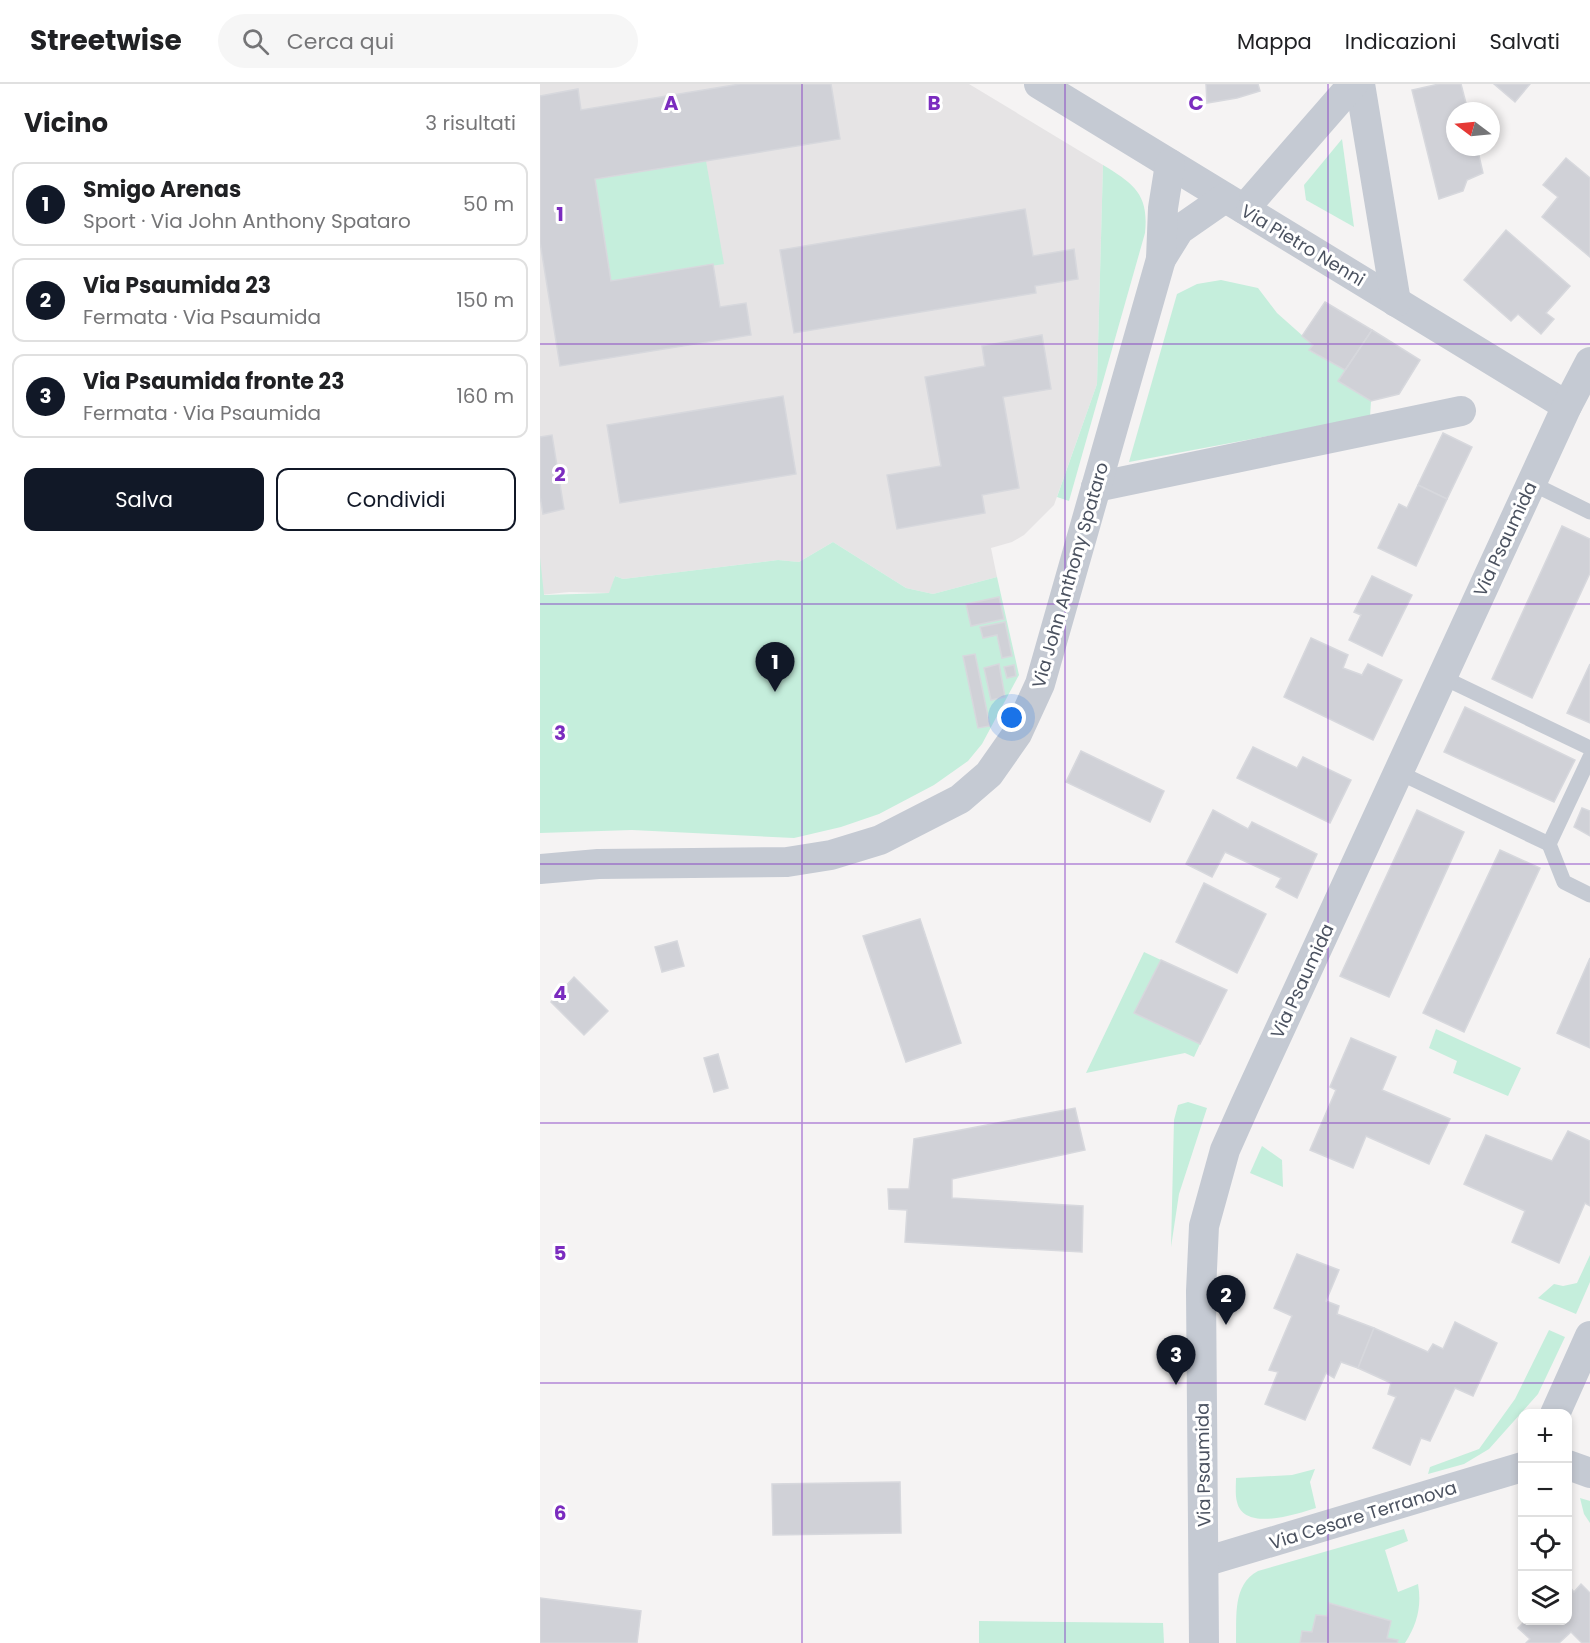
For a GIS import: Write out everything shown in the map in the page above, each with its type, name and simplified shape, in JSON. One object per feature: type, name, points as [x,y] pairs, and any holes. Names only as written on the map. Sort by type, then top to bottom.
[{"type":"street","name":"Via Pietro Nenni","points":[[1039,84],[1567,406]]},
{"type":"street","points":[[1161,259],[1179,230],[1234,203],[1353,84]]},
{"type":"street","points":[[1360,84],[1396,302]]},
{"type":"street","points":[[1161,259],[1163,208],[1170,164]]},
{"type":"street","name":"Via John Anthony Spataro","points":[[540,869],[598,864],[787,862],[831,855],[879,840],[960,799],[989,774],[1017,734],[1040,684],[1161,259]]},
{"type":"street","name":"Via Psaumida","points":[[1204,1643],[1201,1291],[1204,1226],[1214,1183],[1225,1150],[1398,772],[1567,406],[1590,362]]},
{"type":"street","points":[[1096,488],[1461,411]]},
{"type":"street","points":[[1557,1409],[1590,1336]]},
{"type":"street","points":[[1572,1466],[1590,1473]]},
{"type":"street","name":"Via Cesare Terranova","points":[[1204,1562],[1518,1468]]},
{"type":"lane","points":[[1531,483],[1590,512]]},
{"type":"lane","points":[[1442,677],[1590,748]]},
{"type":"lane","points":[[1549,844],[1590,757]]},
{"type":"lane","points":[[1398,772],[1549,844],[1564,882],[1590,895]]},
{"type":"shaded area","points":[[540,84],[969,84],[1103,165],[1097,384],[1054,505],[1024,535],[1012,542],[991,548],[997,577],[933,594],[906,588],[833,542],[799,562],[778,560],[623,579],[615,576],[610,593],[569,592],[540,595]]},
{"type":"green space","points":[[1342,139],[1354,227],[1306,200],[1304,185]]},
{"type":"green space","points":[[706,161],[724,264],[611,281],[595,179]]},
{"type":"green space","points":[[1103,165],[1123,178],[1142,199],[1146,220],[1145,233],[1069,501],[1057,497],[1097,384]]},
{"type":"green space","points":[[1221,280],[1258,288],[1277,313],[1313,345],[1310,351],[1345,370],[1338,381],[1371,401],[1370,417],[1129,462],[1177,294],[1197,284]]},
{"type":"green space","points":[[833,542],[906,588],[933,594],[997,577],[1019,675],[982,744],[968,761],[934,785],[879,814],[841,827],[794,838],[632,830],[540,833],[540,557],[544,595],[609,593],[615,576],[623,579],[778,560],[799,562]]},
{"type":"green space","points":[[1144,952],[1161,960],[1134,1013],[1200,1044],[1194,1057],[1185,1053],[1086,1073]]},
{"type":"green space","points":[[1436,1029],[1521,1068],[1508,1096],[1453,1073],[1457,1061],[1429,1048]]},
{"type":"green space","points":[[1188,1102],[1207,1108],[1179,1194],[1171,1247],[1174,1120],[1178,1105]]},
{"type":"green space","points":[[1262,1146],[1282,1160],[1283,1187],[1250,1173]]},
{"type":"green space","points":[[1590,1255],[1590,1282],[1576,1314],[1538,1298],[1554,1284],[1563,1286],[1577,1283]]},
{"type":"green space","points":[[1549,1330],[1565,1337],[1538,1394],[1525,1409],[1518,1409],[1518,1416],[1489,1449],[1464,1464],[1428,1474],[1430,1467],[1479,1449],[1515,1399]]},
{"type":"green space","points":[[1315,1469],[1310,1482],[1316,1508],[1284,1517],[1260,1519],[1242,1511],[1237,1502],[1236,1478],[1292,1475]]},
{"type":"green space","points":[[1580,1498],[1590,1501],[1590,1523],[1584,1514]]},
{"type":"green space","points":[[1404,1529],[1408,1541],[1385,1550],[1398,1592],[1418,1584],[1418,1615],[1405,1643],[1397,1643],[1387,1638],[1391,1621],[1330,1603],[1327,1616],[1316,1615],[1312,1632],[1302,1632],[1300,1643],[1236,1643],[1240,1593],[1244,1584],[1258,1571]]},
{"type":"green space","points":[[979,1621],[1163,1623],[1164,1643],[979,1643]]},
{"type":"building","points":[[740,84],[831,84],[840,139],[595,179],[611,281],[713,264],[720,307],[746,303],[751,335],[560,366],[540,242],[540,96],[578,89],[581,110]]},
{"type":"building","points":[[1206,84],[1258,84],[1260,91],[1207,103]]},
{"type":"building","points":[[1439,84],[1461,84],[1466,102],[1446,102],[1446,156],[1479,156],[1483,173],[1467,180],[1463,191],[1439,199],[1412,90]]},
{"type":"building","points":[[1494,84],[1530,84],[1515,102]]},
{"type":"building","points":[[1566,158],[1590,178],[1590,257],[1542,217],[1558,197],[1543,185]]},
{"type":"building","points":[[1025,209],[1033,256],[1074,249],[1078,279],[1035,286],[1036,293],[794,333],[780,250]]},
{"type":"building","points":[[1506,230],[1570,286],[1546,313],[1554,319],[1541,334],[1518,314],[1511,321],[1464,280]]},
{"type":"building","points":[[1325,302],[1372,330],[1345,370],[1309,350],[1313,345],[1302,336]]},
{"type":"building","points":[[1372,330],[1420,360],[1399,394],[1371,401],[1338,381]]},
{"type":"building","points":[[1042,335],[1051,389],[1003,397],[1019,488],[982,495],[985,513],[897,529],[887,475],[941,466],[925,377],[985,366],[982,346]]},
{"type":"building","points":[[783,396],[796,474],[620,503],[607,425]]},
{"type":"building","points":[[1443,433],[1472,447],[1447,499],[1418,485]]},
{"type":"building","points":[[552,435],[564,509],[543,514],[540,496],[540,437]]},
{"type":"building","points":[[1418,485],[1447,499],[1416,566],[1378,548],[1399,504],[1407,508]]},
{"type":"building","points":[[1562,526],[1590,539],[1590,573],[1532,698],[1492,679]]},
{"type":"building","points":[[1372,576],[1412,595],[1382,656],[1349,640],[1361,615],[1354,612]]},
{"type":"building","points":[[999,597],[1004,619],[971,626],[966,604]]},
{"type":"building","points":[[1005,622],[1012,656],[1002,658],[997,635],[983,638],[980,627]]},
{"type":"building","points":[[1311,638],[1348,655],[1343,668],[1362,675],[1368,664],[1402,680],[1373,740],[1284,697]]},
{"type":"building","points":[[975,654],[990,726],[978,728],[963,656]]},
{"type":"building","points":[[999,664],[1005,697],[991,700],[984,668]]},
{"type":"building","points":[[1590,664],[1590,723],[1567,713]]},
{"type":"building","points":[[1014,665],[1016,676],[1007,678],[1004,667]]},
{"type":"building","points":[[1465,707],[1575,760],[1554,802],[1444,752]]},
{"type":"building","points":[[1253,747],[1297,768],[1303,757],[1351,780],[1330,823],[1237,778]]},
{"type":"building","points":[[1081,751],[1164,791],[1150,822],[1066,782]]},
{"type":"building","points":[[1582,808],[1590,811],[1590,836],[1574,827]]},
{"type":"building","points":[[1213,810],[1248,829],[1252,822],[1317,854],[1297,898],[1276,887],[1281,878],[1225,852],[1212,877],[1186,864]]},
{"type":"building","points":[[1417,810],[1464,832],[1389,997],[1340,976]]},
{"type":"building","points":[[1500,850],[1540,868],[1464,1032],[1423,1013]]},
{"type":"building","points":[[1204,883],[1266,914],[1237,973],[1176,942]]},
{"type":"building","points":[[920,919],[961,1043],[906,1062],[863,936]]},
{"type":"building","points":[[677,941],[684,966],[662,972],[655,947]]},
{"type":"building","points":[[1590,958],[1590,1048],[1557,1033]]},
{"type":"building","points":[[1161,960],[1227,990],[1200,1044],[1134,1013]]},
{"type":"building","points":[[574,977],[608,1011],[584,1035],[551,1002]]},
{"type":"building","points":[[1351,1038],[1396,1057],[1382,1090],[1450,1119],[1429,1164],[1366,1136],[1353,1168],[1310,1150],[1336,1090],[1330,1087]]},
{"type":"building","points":[[718,1054],[728,1088],[714,1092],[704,1058]]},
{"type":"building","points":[[1075,1108],[1085,1150],[952,1179],[952,1198],[1083,1206],[1082,1252],[905,1242],[907,1210],[889,1209],[888,1189],[909,1189],[914,1139]]},
{"type":"building","points":[[1568,1131],[1590,1141],[1590,1206],[1585,1203],[1559,1263],[1512,1242],[1525,1211],[1464,1184],[1486,1135],[1552,1161]]},
{"type":"building","points":[[1297,1254],[1339,1270],[1326,1301],[1339,1306],[1337,1314],[1374,1328],[1358,1368],[1341,1362],[1334,1378],[1326,1373],[1305,1420],[1265,1404],[1278,1372],[1269,1370],[1292,1316],[1274,1308]]},
{"type":"building","points":[[1455,1322],[1497,1343],[1473,1396],[1455,1388],[1430,1441],[1421,1438],[1410,1465],[1373,1448],[1396,1397],[1388,1394],[1391,1383],[1358,1368],[1374,1328],[1428,1352],[1433,1344],[1443,1349]]},
{"type":"building","points":[[900,1482],[901,1533],[773,1535],[772,1484]]},
{"type":"building","points":[[1581,1584],[1590,1593],[1590,1643],[1582,1643],[1571,1632],[1559,1643],[1526,1643],[1530,1639],[1518,1628],[1521,1625],[1572,1625],[1572,1590],[1574,1592]]},
{"type":"building","points":[[540,1598],[641,1611],[637,1643],[540,1643]]},
{"type":"building","points":[[1329,1603],[1391,1621],[1387,1638],[1398,1640],[1397,1643],[1300,1643],[1302,1631],[1312,1632],[1316,1615],[1327,1616]]},
{"type":"place","name":"Smigo Arenas","points":[[775,692]]},
{"type":"place","name":"Via Psaumida 23","points":[[1226,1325]]},
{"type":"place","name":"Via Psaumida fronte 23","points":[[1176,1385]]}]
